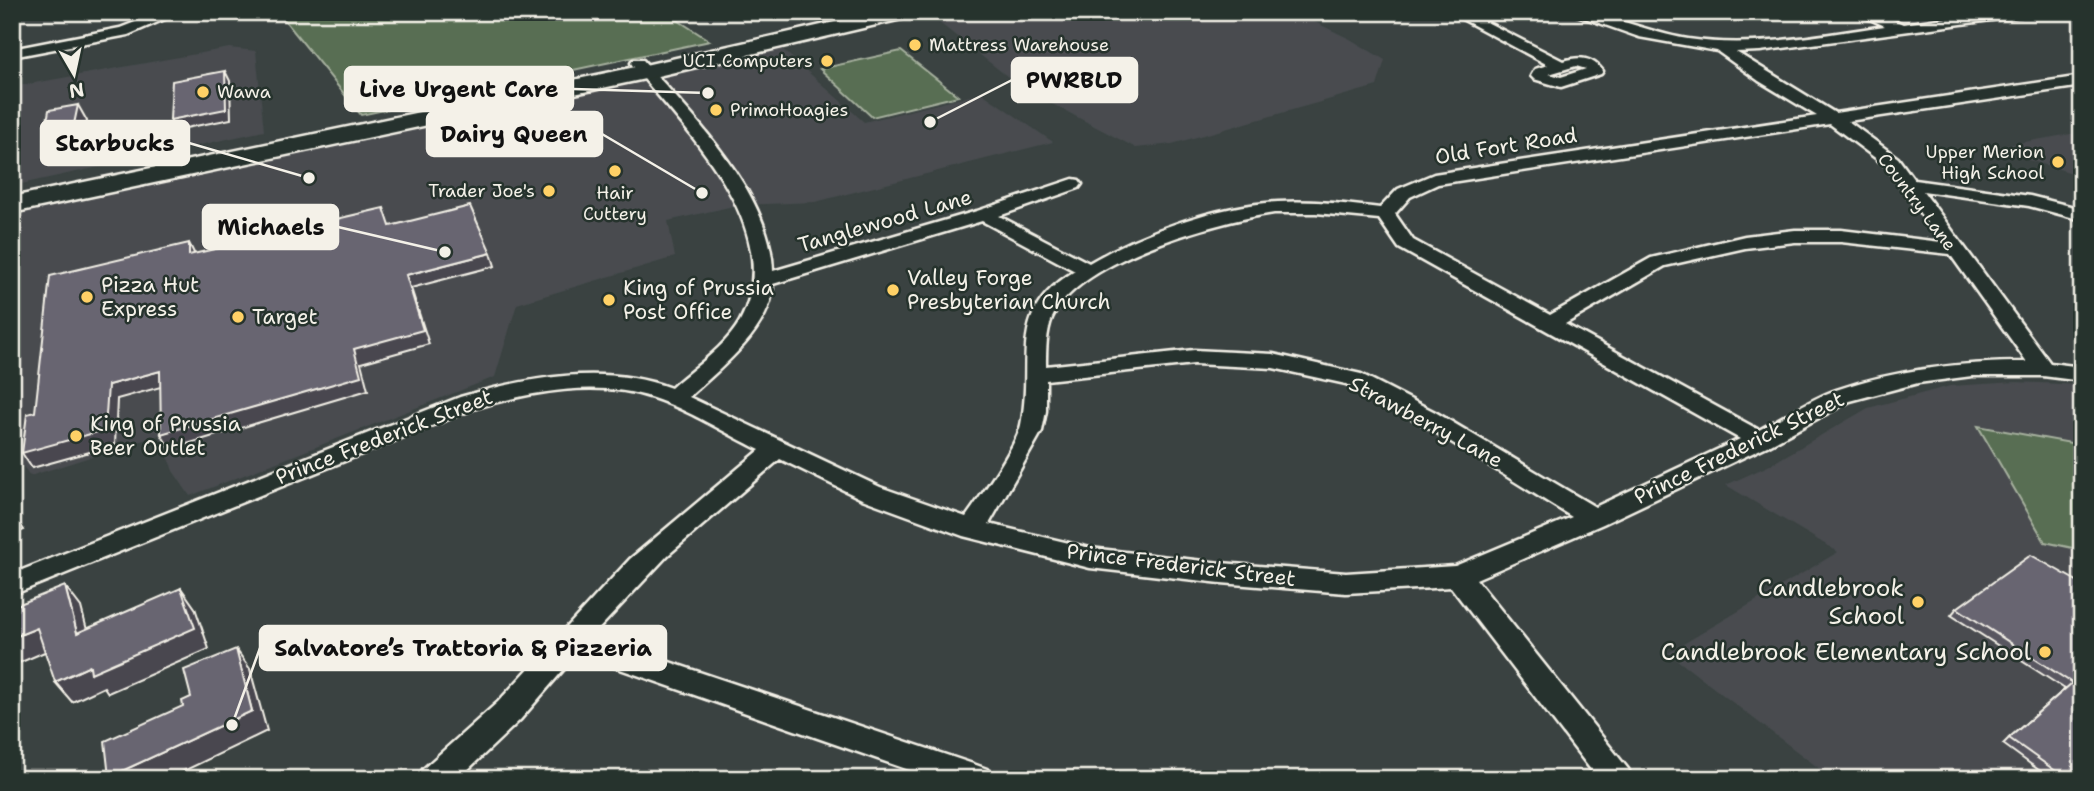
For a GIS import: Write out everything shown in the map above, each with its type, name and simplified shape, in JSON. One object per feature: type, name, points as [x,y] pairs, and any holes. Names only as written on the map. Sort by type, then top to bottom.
[{"type":"highway","points":[[12,205],[127,181],[323,129],[641,67],[864,12]]},
{"type":"highway","points":[[12,192],[243,151],[905,12]]},
{"type":"street","points":[[12,53],[124,32],[174,12]]},
{"type":"street","points":[[1455,12],[1561,66]]},
{"type":"street","points":[[1575,12],[1668,41],[1722,48],[1760,47],[2021,12]]},
{"type":"street","points":[[1862,12],[1903,28]]},
{"type":"street","name":"Country Lane","points":[[1722,48],[1772,85],[1869,141],[1892,162],[2043,369]]},
{"type":"street","points":[[641,67],[738,188],[758,238],[765,280],[751,321],[725,350],[674,398]]},
{"type":"street","name":"Old Fort Road","points":[[1385,214],[1404,193],[1434,179],[2082,81]]},
{"type":"street","points":[[984,215],[1073,184]]},
{"type":"street","points":[[1907,184],[2030,201],[2082,215]]},
{"type":"street","points":[[972,529],[1000,488],[1033,427],[1036,345],[1042,316],[1060,292],[1088,270],[1140,244],[1229,216],[1273,208],[1323,208],[1385,214],[1406,244],[1759,440]]},
{"type":"street","name":"Tanglewood Lane","points":[[765,280],[984,215],[1088,270]]},
{"type":"street","points":[[1550,323],[1658,262],[1745,242],[1796,236],[1840,236],[1953,249]]},
{"type":"street","name":"Strawberry Lane","points":[[1037,374],[1194,357],[1273,361],[1353,379],[1427,417],[1594,518]]},
{"type":"street","name":"Prince Frederick Street","points":[[12,585],[418,421],[489,395],[534,385],[578,380],[622,383],[674,398],[872,493],[972,529],[1090,558],[1221,573],[1346,583],[1458,576],[1594,518],[1759,440],[1842,396],[1917,376],[1972,369],[2043,369],[2082,374]]},
{"type":"street","points":[[434,779],[500,721],[654,552],[778,448]]},
{"type":"street","points":[[1458,576],[1617,779]]},
{"type":"street","points":[[572,641],[976,779]]},
{"type":"shaded area","points":[[974,12],[1294,12],[1350,39],[1385,60],[1377,86],[1172,144],[1136,148],[1022,88],[937,21]]},
{"type":"shaded area","points":[[780,47],[864,122],[982,93],[1053,142],[815,202],[738,205],[668,221],[675,257],[517,304],[495,377],[190,496],[173,471],[160,435],[30,476],[18,459],[17,430],[12,431],[12,212],[642,80]]},
{"type":"shaded area","points":[[229,48],[256,51],[264,131],[12,186],[12,87]]},
{"type":"shaded area","name":"Upper Merion High School","points":[[2082,132],[2082,176],[1989,148]]},
{"type":"shaded area","name":"Candlebrook School","points":[[2016,382],[2082,385],[2082,779],[1833,779],[1668,653],[1838,552],[1726,485],[1768,466],[1868,408],[1950,386]]},
{"type":"green space","points":[[278,12],[665,12],[710,41],[361,115]]},
{"type":"green space","points":[[901,51],[958,96],[872,117],[820,69]]},
{"type":"green space","points":[[1978,426],[2082,445],[2082,550],[2045,542]]},
{"type":"building","points":[[225,71],[226,109],[170,120],[172,81]]},
{"type":"building","points":[[78,105],[73,129],[44,138],[49,110]]},
{"type":"building","name":"Target","points":[[470,206],[491,253],[406,275],[423,330],[354,349],[361,376],[161,434],[160,371],[108,385],[105,430],[22,453],[27,414],[35,412],[50,276],[189,243],[189,255],[258,239],[257,233],[330,215],[332,220],[384,208],[390,226]]},
{"type":"building","name":"Candlebrook Elementary School","points":[[2031,555],[2082,584],[2082,779],[2067,779],[2009,738],[2072,683],[1957,608]]},
{"type":"building","points":[[65,586],[77,633],[181,588],[195,628],[91,673],[90,666],[55,682],[37,628],[12,638],[12,607]]},
{"type":"building","points":[[236,649],[252,711],[109,777],[105,741],[183,706],[182,701],[191,697],[184,670]]},
{"type":"place","name":"Mattress Warehouse","points":[[915,45]]},
{"type":"place","name":"UCI Computers","points":[[827,61]]},
{"type":"place","name":"Wawa","points":[[203,92]]},
{"type":"place","name":"Live Urgent Care","points":[[708,93]]},
{"type":"place","name":"PrimoHoagies","points":[[716,110]]},
{"type":"place","name":"PWRBLD","points":[[930,122]]},
{"type":"place","name":"Upper Merion High School","points":[[2058,162]]},
{"type":"place","name":"Hair Cuttery","points":[[615,171]]},
{"type":"place","name":"Starbucks","points":[[309,178]]},
{"type":"place","name":"Trader Joe's","points":[[549,191]]},
{"type":"place","name":"Dairy Queen","points":[[702,193]]},
{"type":"place","name":"Michaels","points":[[445,252]]},
{"type":"place","name":"Valley Forge Presbyterian Church","points":[[893,290]]},
{"type":"place","name":"Pizza Hut Express","points":[[87,297]]},
{"type":"place","name":"King of Prussia Post Office","points":[[609,300]]},
{"type":"place","name":"Target","points":[[238,317]]},
{"type":"place","name":"King of Prussia Beer Outlet","points":[[76,436]]},
{"type":"place","name":"Candlebrook School","points":[[1918,602]]},
{"type":"place","name":"Candlebrook Elementary School","points":[[2045,652]]},
{"type":"place","name":"Salvatore’s Trattoria & Pizzeria","points":[[232,725]]}]
